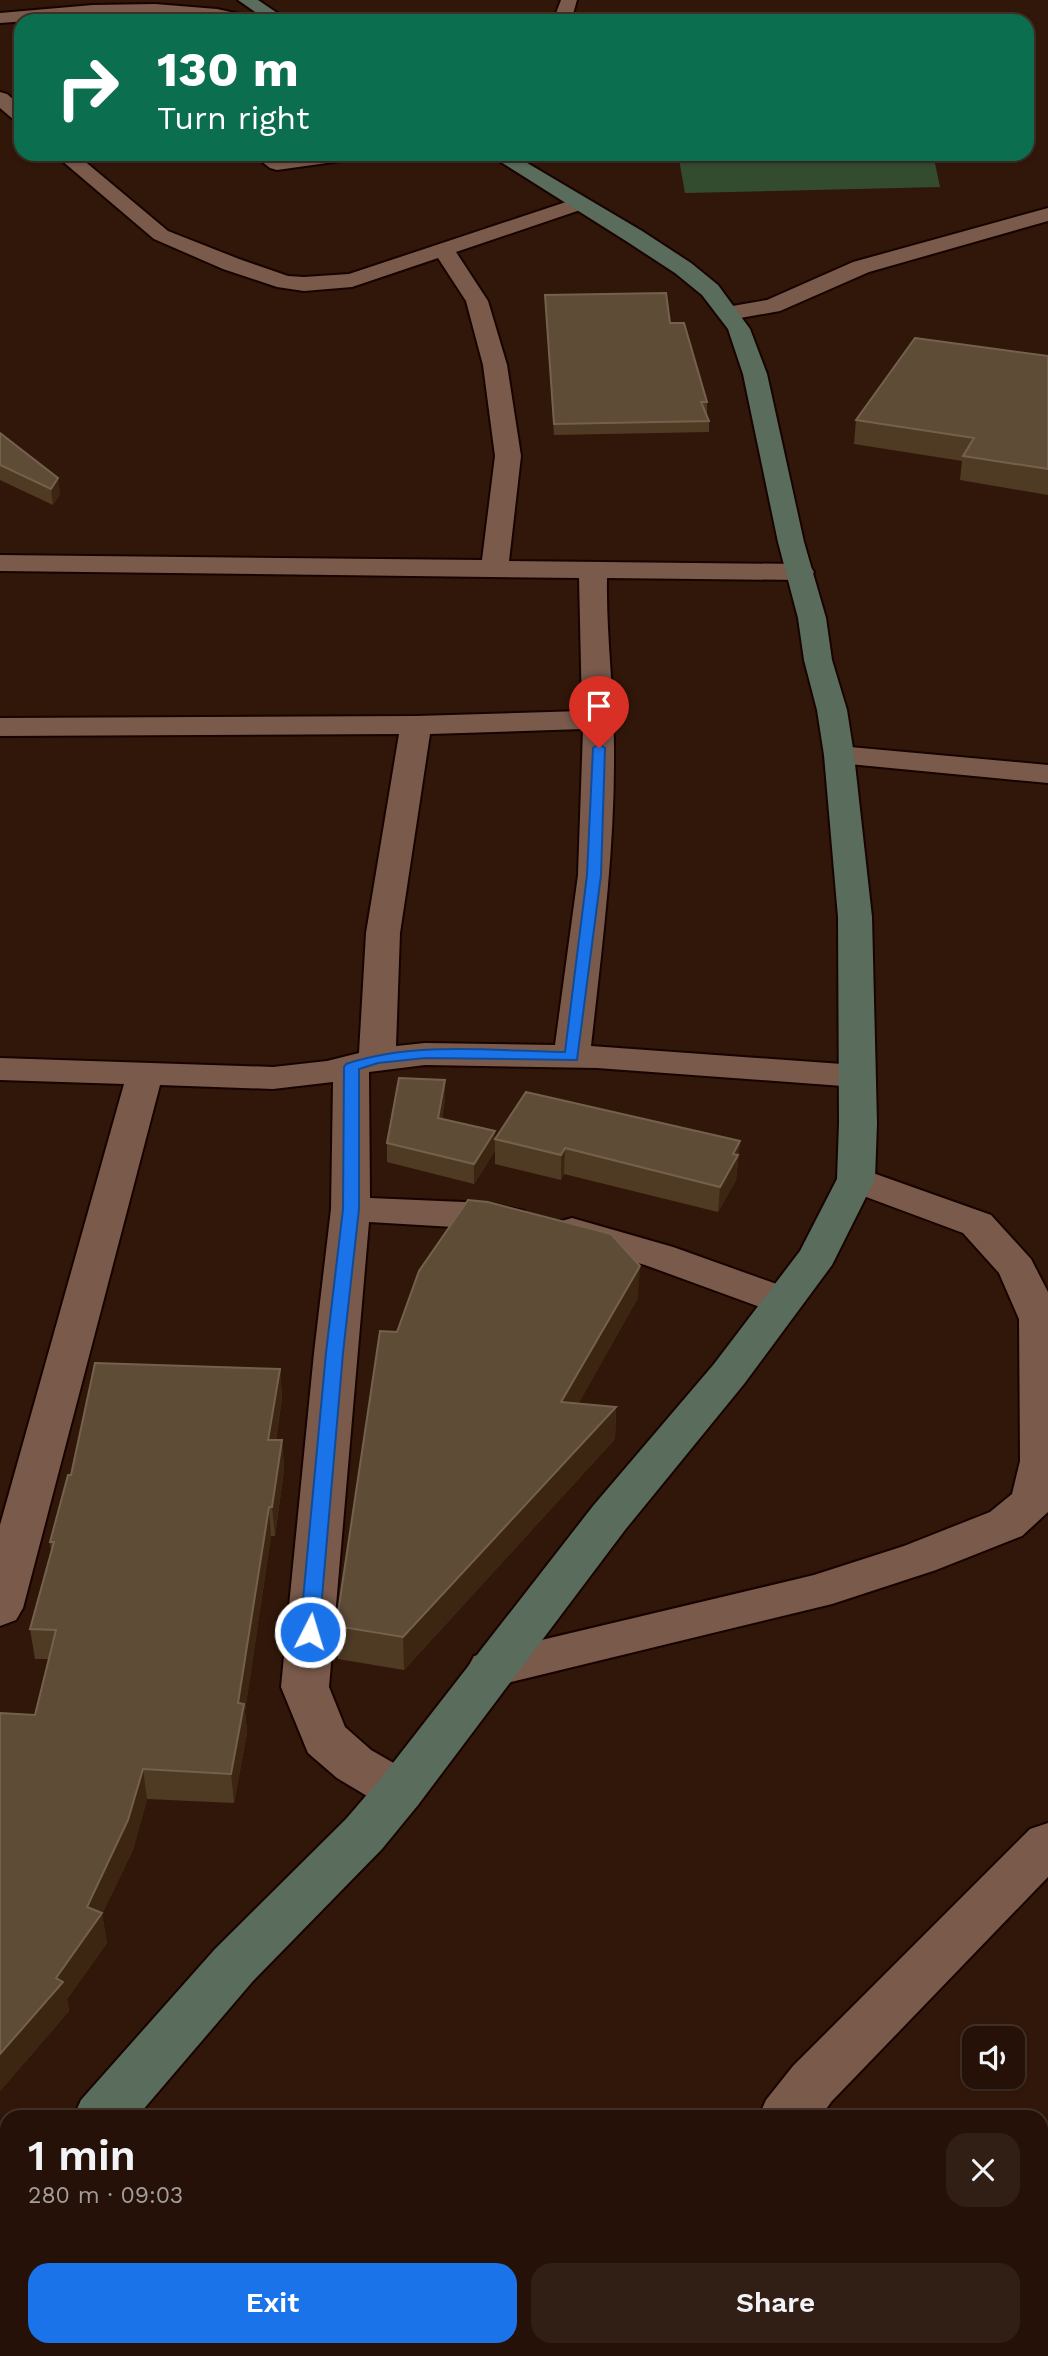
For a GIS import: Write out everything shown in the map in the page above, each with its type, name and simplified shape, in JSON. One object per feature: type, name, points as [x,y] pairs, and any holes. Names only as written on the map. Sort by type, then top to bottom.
[{"type":"main road","points":[[246,0],[269,14]]},
{"type":"main road","points":[[108,2110],[234,1965],[364,1834],[400,1791],[491,1669],[609,1518],[729,1374],[818,1256],[856,1179],[858,1124],[855,917],[839,755],[832,710],[818,660],[812,618],[791,541],[755,374],[739,329],[710,290],[683,268],[509,161]]},
{"type":"street","points":[[101,0],[116,10]]},
{"type":"street","points":[[96,14],[116,10],[196,10],[215,14]]},
{"type":"street","points":[[0,98],[14,110]]},
{"type":"street","points":[[72,161],[161,235],[230,264],[285,282],[304,284],[352,280],[579,204]]},
{"type":"street","points":[[272,161],[277,164],[298,161]]},
{"type":"street","points":[[729,313],[772,306],[861,267],[1048,214]]},
{"type":"street","points":[[443,249],[477,302],[495,365],[508,456],[494,569]]},
{"type":"street","points":[[0,563],[800,572]]},
{"type":"street","points":[[572,1056],[594,875],[599,748],[592,615],[593,570]]},
{"type":"street","points":[[0,727],[416,725],[597,720]]},
{"type":"street","points":[[400,1791],[354,1764],[325,1738],[305,1687],[364,1063],[416,725]]},
{"type":"street","points":[[839,755],[1048,774]]},
{"type":"street","points":[[0,1069],[273,1078],[425,1054],[572,1056],[856,1076]]},
{"type":"street","points":[[0,1608],[145,1073]]},
{"type":"street","points":[[491,1669],[816,1592],[920,1558],[1006,1524],[1032,1501],[1042,1461],[1040,1319],[1017,1268],[977,1224],[856,1179]]},
{"type":"street","points":[[351,1209],[487,1216],[575,1232],[659,1256],[782,1301]]},
{"type":"street","points":[[792,2110],[812,2084],[1048,1844]]},
{"type":"green space","points":[[679,161],[934,161],[940,187],[685,193]]},
{"type":"building","points":[[666,293],[670,323],[684,323],[707,402],[701,402],[709,421],[554,424],[545,295]]},
{"type":"building","points":[[915,338],[1048,356],[1048,469],[963,456],[974,438],[856,420]]},
{"type":"building","points":[[0,433],[58,478],[51,489],[0,465]]},
{"type":"building","points":[[399,1078],[445,1080],[438,1118],[495,1131],[474,1164],[387,1143]]},
{"type":"building","points":[[526,1092],[740,1141],[733,1154],[738,1155],[720,1187],[565,1148],[561,1155],[495,1139]]},
{"type":"building","points":[[468,1200],[488,1202],[611,1234],[640,1266],[561,1402],[616,1407],[403,1637],[336,1626],[380,1331],[397,1332],[419,1271]]},
{"type":"building","points":[[95,1363],[280,1369],[268,1440],[282,1440],[238,1703],[244,1704],[231,1774],[143,1769],[128,1820],[87,1907],[102,1913],[56,1978],[63,1982],[0,2054],[0,1713],[35,1715],[56,1630],[30,1629],[54,1542],[50,1542],[68,1475],[71,1475]]},
{"type":"route","points":[[310,1632],[351,1209],[351,1067],[377,1059],[425,1054],[572,1056],[574,1022],[579,1001],[594,875],[599,748]]}]
